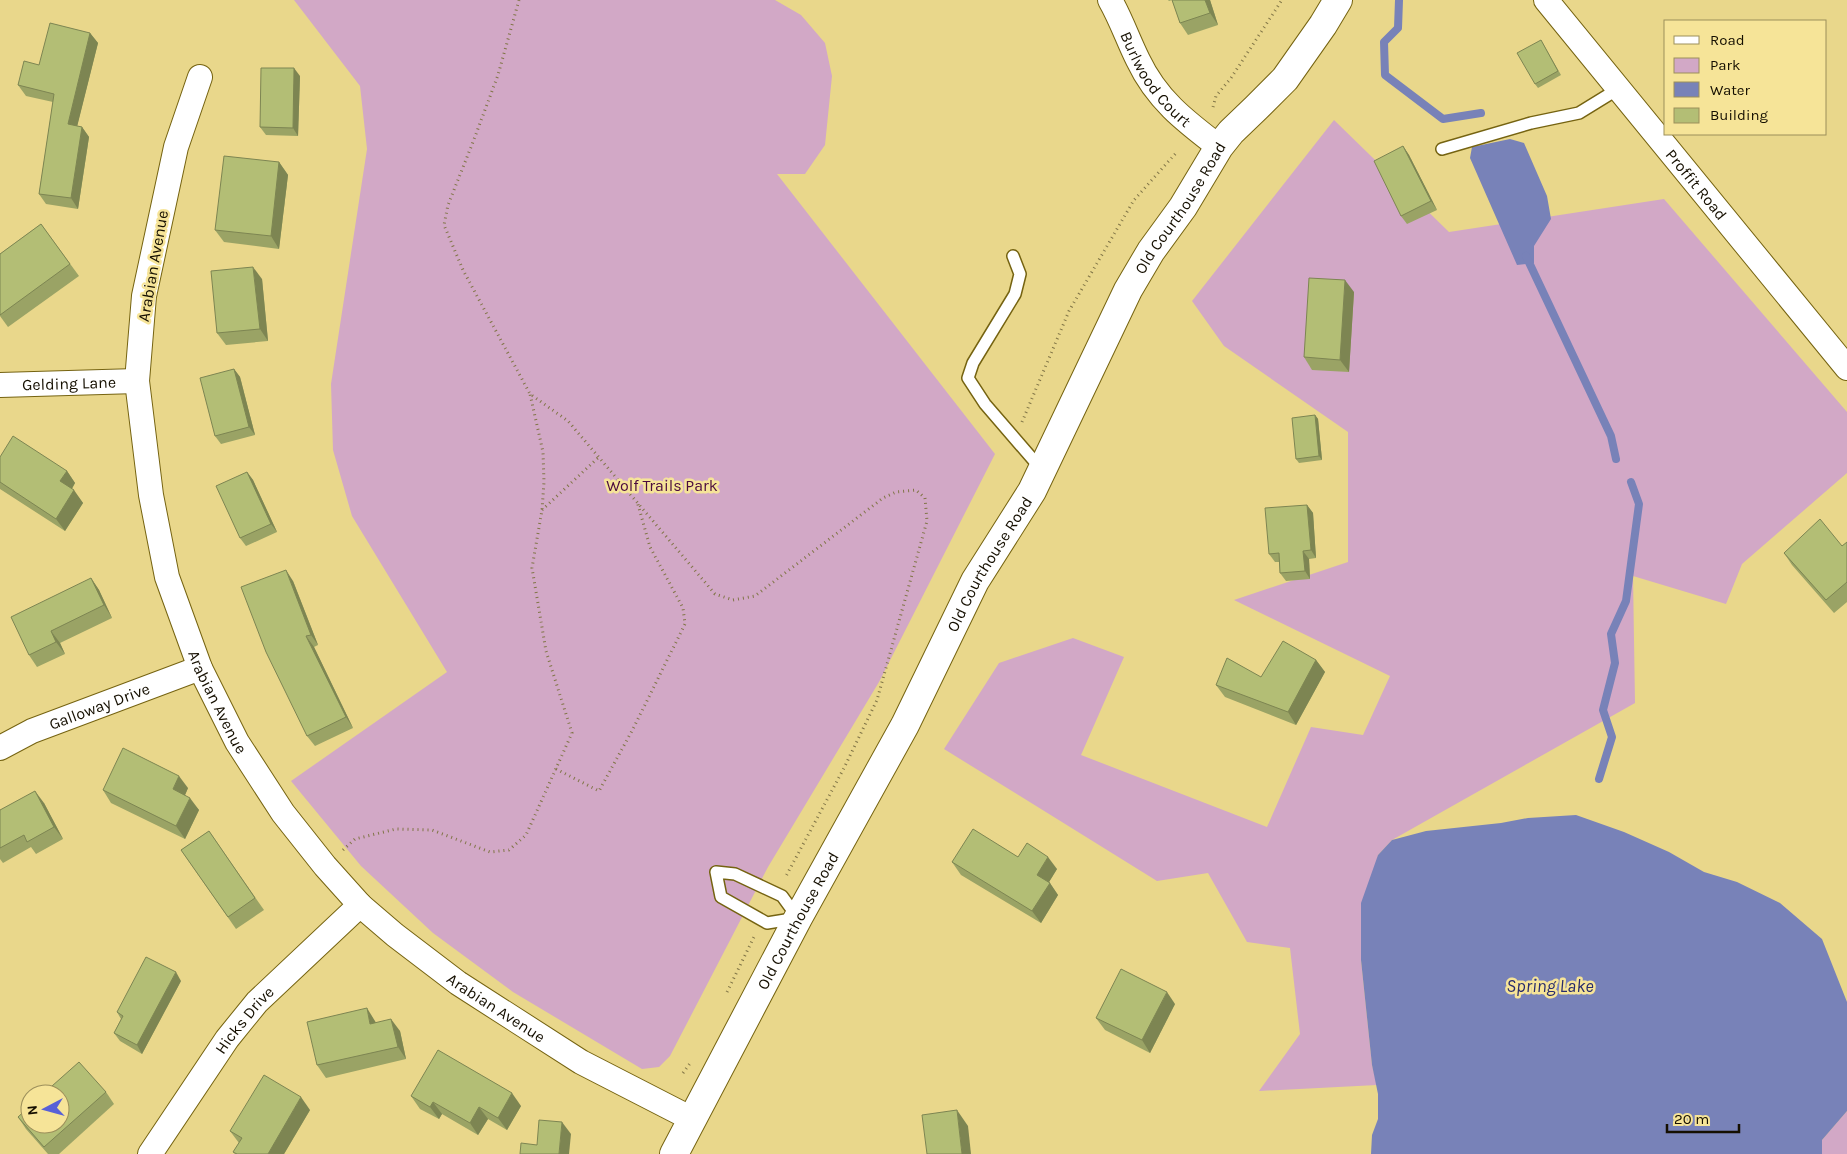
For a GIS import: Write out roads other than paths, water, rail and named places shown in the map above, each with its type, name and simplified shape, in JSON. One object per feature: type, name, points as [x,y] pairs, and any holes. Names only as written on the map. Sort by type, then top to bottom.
[{"type":"street","name":"Burlwood Court","points":[[1110,0],[1138,61],[1154,88],[1179,116],[1219,147]]},
{"type":"street","name":"Old Courthouse Road","points":[[674,1154],[798,918],[905,725],[975,581],[1032,491],[1128,290],[1151,251],[1182,207],[1219,147],[1230,132],[1285,79],[1338,0]]},
{"type":"street","name":"Proffit Road","points":[[1546,0],[1847,368]]},
{"type":"street","name":"Arabian Avenue","points":[[200,77],[176,147],[144,296],[138,381],[150,495],[167,577],[200,668],[237,742],[282,813],[324,866],[360,905],[395,935],[458,983],[581,1062],[692,1119]]},
{"type":"street","name":"Gelding Lane","points":[[0,385],[138,381]]},
{"type":"street","name":"Galloway Drive","points":[[0,748],[32,731],[200,668]]},
{"type":"street","name":"Hicks Drive","points":[[150,1154],[227,1039],[257,1002],[360,905]]},
{"type":"lane","points":[[1442,149],[1531,123],[1579,113],[1618,89]]},
{"type":"lane","points":[[1014,256],[1020,274],[1015,294],[973,363],[968,378],[985,404],[1042,470]]},
{"type":"lane","points":[[716,872],[735,874],[777,893],[782,896],[798,918],[768,923],[763,921],[721,897],[716,872]]},
{"type":"water","points":[[1510,139],[1524,143],[1547,196],[1551,219],[1534,246],[1534,263],[1517,265],[1470,158],[1472,147]]},
{"type":"water","name":"Spring Lake","points":[[1576,815],[1624,832],[1669,852],[1704,872],[1737,882],[1780,903],[1822,939],[1847,1002],[1847,1111],[1822,1140],[1822,1154],[1371,1154],[1372,1135],[1378,1119],[1378,1094],[1372,1065],[1361,960],[1361,903],[1378,855],[1392,840],[1426,831],[1501,823],[1528,818]]},
{"type":"waterway","points":[[1399,0],[1398,28],[1384,42],[1385,75],[1443,119],[1481,113]]},
{"type":"waterway","points":[[1526,256],[1611,436],[1616,459]]},
{"type":"waterway","points":[[1599,779],[1612,737],[1603,710],[1615,663],[1611,634],[1626,601],[1639,504],[1631,482]]},
{"type":"park label","name":"Wolf Trails Park","points":[[662,485]]}]
